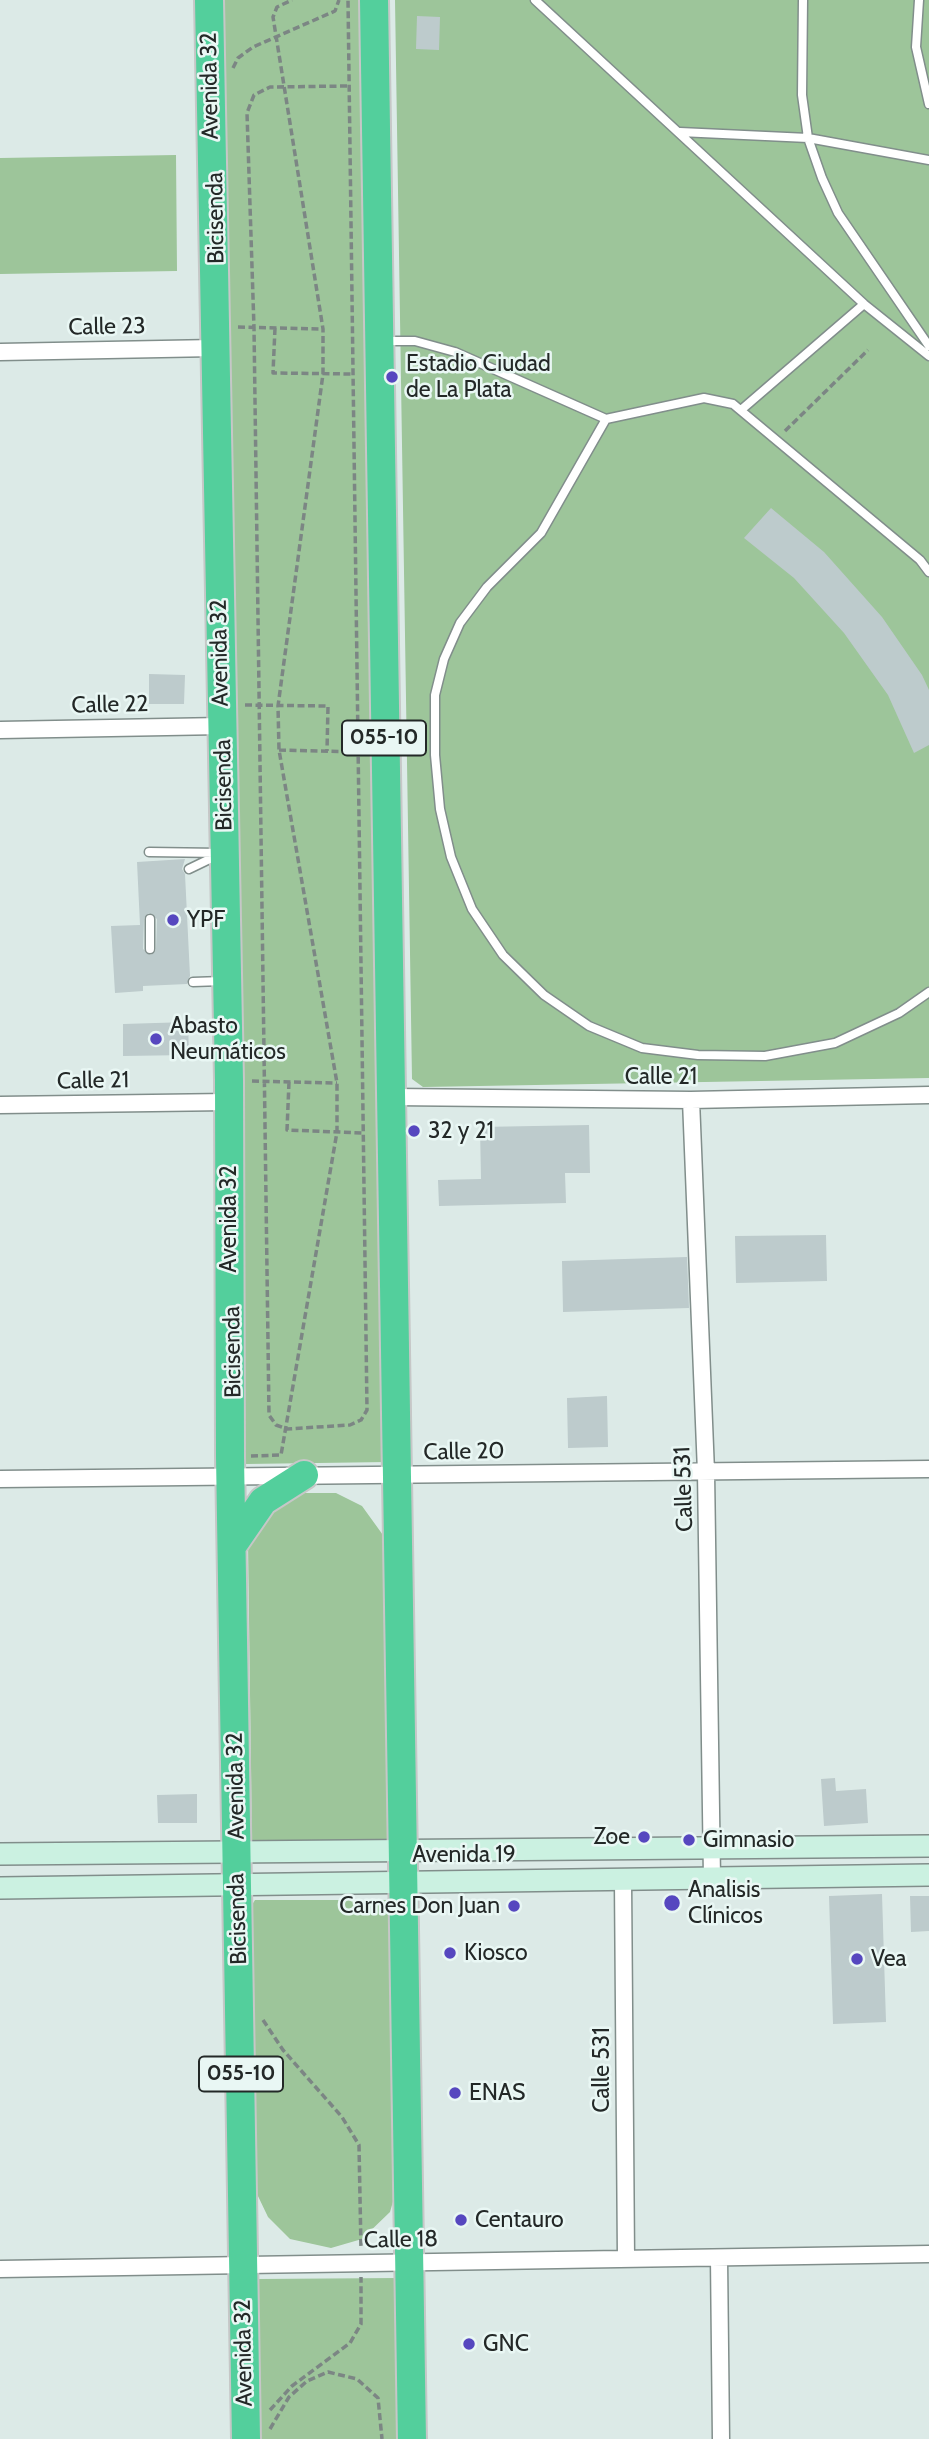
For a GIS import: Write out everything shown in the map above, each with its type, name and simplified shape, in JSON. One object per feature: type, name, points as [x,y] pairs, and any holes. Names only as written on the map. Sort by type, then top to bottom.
[{"type":"highway","name":"Avenida 32","points":[[209,0],[228,1091],[242,1465],[232,1546],[243,2265],[255,2434]]},
{"type":"highway","name":"055-10","points":[[374,0],[378,341],[365,375],[371,752],[394,1134],[412,2439]]},
{"type":"highway","points":[[232,1546],[264,1501],[304,1475]]},
{"type":"main road","name":"Avenida 19","points":[[0,1854],[929,1846]]},
{"type":"main road","name":"Avenida 19","points":[[0,1888],[929,1875]]},
{"type":"street","name":"Calle 23","points":[[0,352],[215,338]]},
{"type":"street","name":"Calle 22","points":[[0,730],[221,715]]},
{"type":"street","name":"Calle 21","points":[[0,1105],[228,1091]]},
{"type":"street","name":"Calle 21","points":[[393,1097],[691,1100],[929,1095]]},
{"type":"street","name":"Calle 531","points":[[691,1100],[706,1472],[714,1849],[712,1878]]},
{"type":"street","name":"Calle 20","points":[[0,1479],[242,1465],[304,1475],[399,1476],[929,1469]]},
{"type":"street","name":"Calle 531","points":[[623,1881],[626,2259]]},
{"type":"street","name":"Calle 18","points":[[0,2269],[929,2254]]},
{"type":"street","points":[[719,2258],[721,2439]]},
{"type":"lane","points":[[535,0],[864,304],[929,356]]},
{"type":"lane","points":[[803,0],[802,95],[808,138],[838,213],[929,346]]},
{"type":"lane","points":[[919,0],[916,47],[929,104]]},
{"type":"lane","points":[[680,132],[808,138],[929,160]]},
{"type":"lane","points":[[741,410],[864,304]]},
{"type":"lane","points":[[378,341],[415,341],[455,352],[606,419],[704,398],[733,404],[920,560],[929,572]]},
{"type":"lane","points":[[606,419],[541,533],[487,587],[460,623],[443,659],[435,695],[435,755],[440,809],[451,857],[472,909],[503,955],[544,995],[589,1026],[642,1048],[698,1055],[776,1054],[835,1042],[899,1013],[929,992]]},
{"type":"lane","points":[[149,852],[224,853]]},
{"type":"lane","points":[[189,869],[224,853]]},
{"type":"lane","points":[[150,919],[150,949]]},
{"type":"lane","points":[[193,982],[226,981]]},
{"type":"path","points":[[242,1465],[281,1455],[337,1132],[337,1083],[279,750],[278,705],[323,374],[323,329],[273,17],[277,7],[292,0]]},
{"type":"path","points":[[231,72],[239,58],[277,37],[324,18],[335,11],[339,0]]},
{"type":"path","points":[[347,86],[270,87],[254,95],[247,113],[254,328],[257,705],[269,1415],[276,1425],[287,1429],[350,1425],[361,1420],[367,1410],[363,1133],[371,752],[365,375],[347,86],[348,0]]},
{"type":"path","points":[[215,338],[254,328],[323,329]]},
{"type":"path","points":[[275,328],[273,373],[365,375]]},
{"type":"path","points":[[776,440],[868,350]]},
{"type":"path","points":[[221,715],[257,705],[328,706],[327,751]]},
{"type":"path","points":[[279,750],[371,752]]},
{"type":"path","points":[[228,1091],[264,1081],[337,1083]]},
{"type":"path","points":[[289,1082],[288,1130],[394,1134]]},
{"type":"path","points":[[255,2434],[270,2409],[292,2386],[350,2343],[361,2324],[359,2145],[342,2117],[283,2050],[264,2023],[262,2012]]},
{"type":"path","points":[[270,2439],[270,2428],[289,2397],[307,2381],[328,2372],[357,2379],[378,2398],[382,2439]]},
{"type":"green space","points":[[223,0],[364,0],[388,1462],[246,1464]]},
{"type":"green space","points":[[395,0],[929,0],[929,1078],[423,1087],[412,1079]]},
{"type":"green space","points":[[176,155],[177,271],[0,274],[0,158]]},
{"type":"green space","points":[[294,1493],[336,1493],[362,1506],[388,1542],[391,1841],[252,1844],[248,1542],[269,1508]]},
{"type":"green space","points":[[255,1900],[393,1900],[398,2184],[390,2212],[362,2239],[331,2248],[290,2239],[268,2217],[257,2194],[250,1908]]},
{"type":"green space","points":[[399,2278],[402,2439],[260,2439],[257,2279]]},
{"type":"building","points":[[417,16],[440,17],[439,50],[416,49]]},
{"type":"building","points":[[771,508],[824,552],[882,617],[922,675],[929,690],[929,745],[914,753],[888,695],[844,633],[794,578],[744,538]]},
{"type":"building","points":[[149,674],[185,675],[184,704],[149,704]]},
{"type":"building","points":[[185,859],[182,869],[185,874],[190,976],[187,984],[143,986],[143,991],[115,993],[111,926],[140,925],[137,862]],"holes":[[[149,913],[157,919],[156,950],[151,955],[143,949],[144,918]]]},
{"type":"building","name":"Abasto Neumáticos","points":[[188,1022],[189,1055],[123,1056],[123,1024]]},
{"type":"building","points":[[589,1125],[590,1173],[565,1173],[566,1203],[439,1206],[438,1180],[481,1179],[480,1127]]},
{"type":"building","points":[[826,1235],[827,1281],[736,1283],[735,1236]]},
{"type":"building","points":[[687,1257],[689,1308],[563,1312],[562,1261]]},
{"type":"building","points":[[607,1396],[608,1447],[568,1448],[567,1398]]},
{"type":"building","points":[[835,1778],[836,1791],[866,1789],[868,1823],[824,1826],[821,1779]]},
{"type":"building","points":[[197,1794],[197,1823],[158,1823],[157,1795]]},
{"type":"building","name":"Vea","points":[[882,1894],[886,2022],[833,2024],[829,1896]]},
{"type":"building","points":[[910,1896],[929,1896],[929,1931],[911,1932]]},
{"type":"place","name":"Estadio Ciudad de La Plata","points":[[392,377]]},
{"type":"place","name":"YPF","points":[[173,920]]},
{"type":"place","name":"Abasto Neumáticos","points":[[156,1039]]},
{"type":"place","name":"32 y 21","points":[[414,1131]]},
{"type":"place","name":"Zoe","points":[[644,1837]]},
{"type":"place","name":"Gimnasio","points":[[689,1840]]},
{"type":"place","name":"Analisis Clínicos","points":[[672,1903]]},
{"type":"place","name":"Carnes Don Juan","points":[[514,1906]]},
{"type":"place","name":"Kiosco","points":[[450,1953]]},
{"type":"place","name":"Vea","points":[[857,1959]]},
{"type":"place","name":"ENAS","points":[[455,2093]]},
{"type":"place","name":"Centauro","points":[[461,2220]]},
{"type":"place","name":"GNC","points":[[469,2344]]}]
